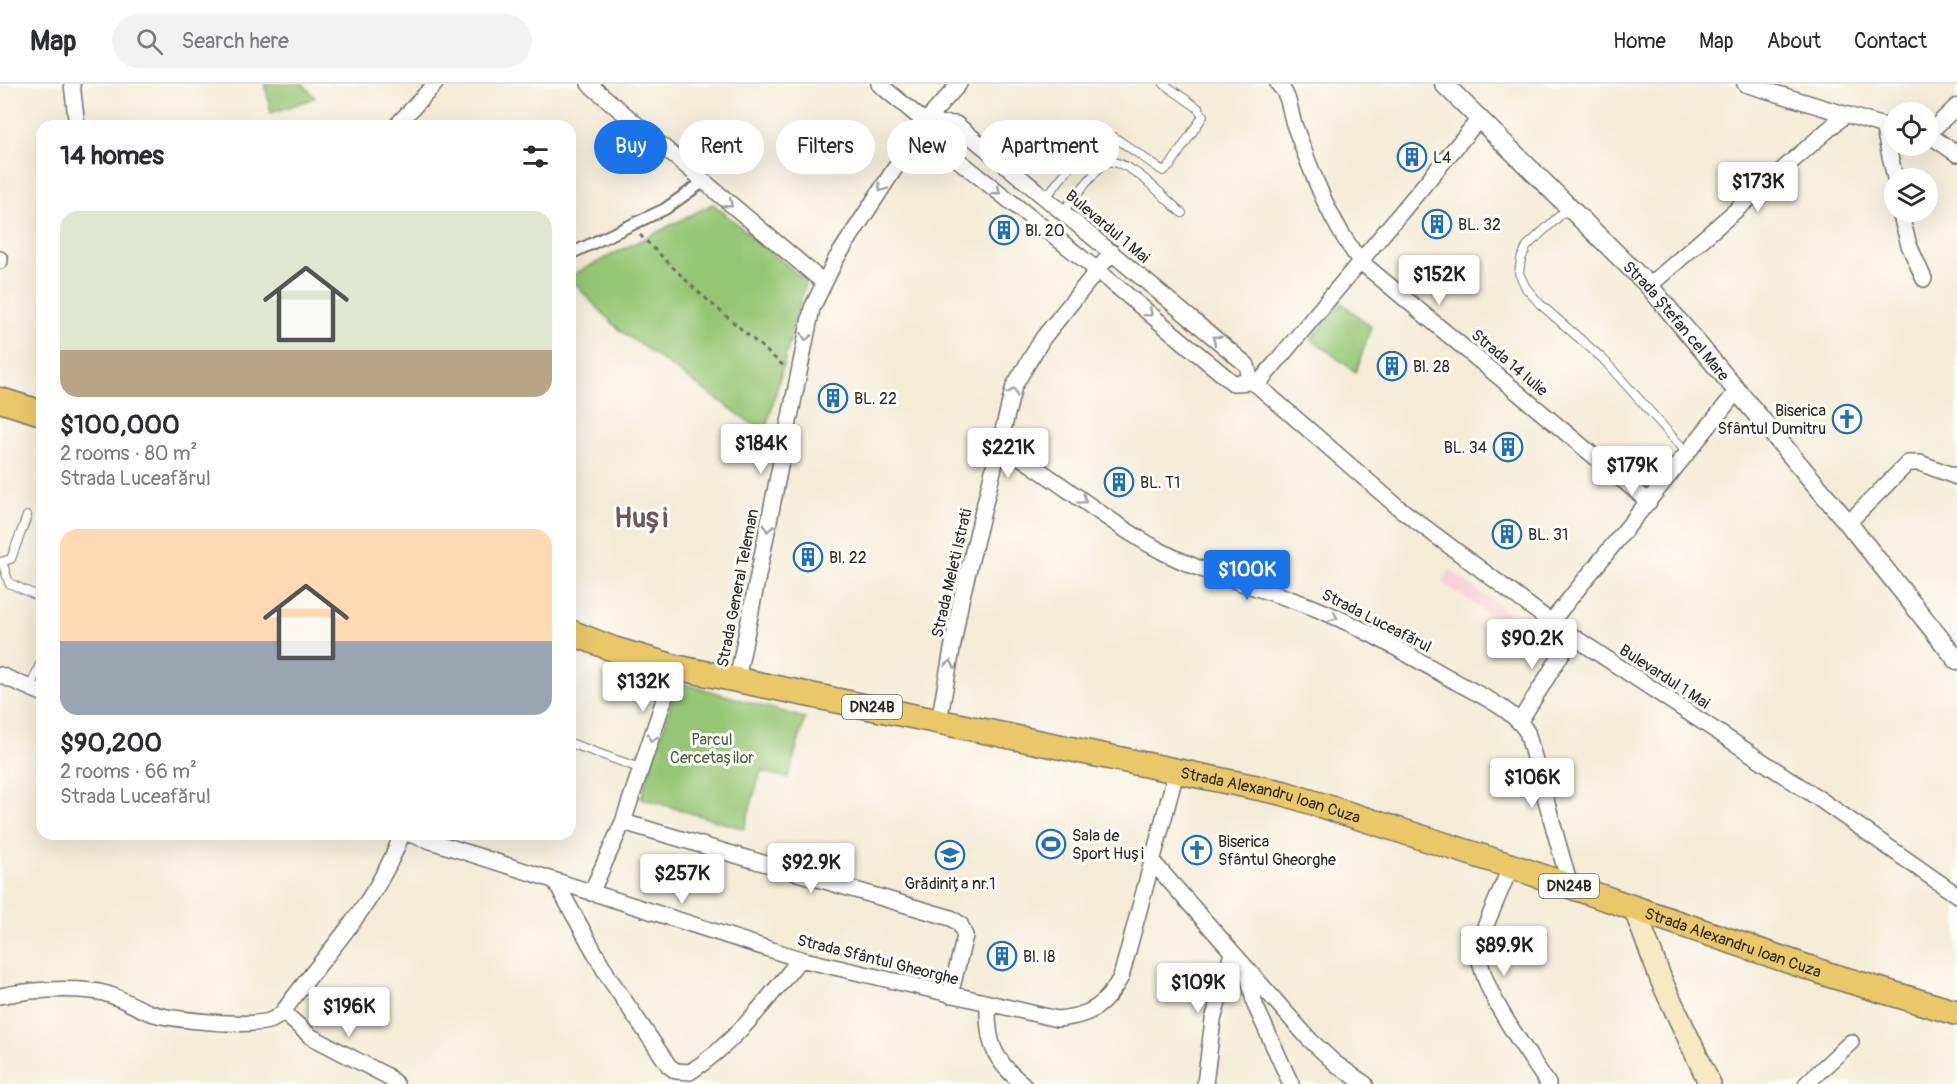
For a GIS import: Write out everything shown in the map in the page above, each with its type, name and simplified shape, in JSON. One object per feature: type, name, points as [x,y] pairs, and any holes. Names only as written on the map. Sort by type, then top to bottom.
[{"type":"highway","points":[[3,400],[36,411]]},
{"type":"highway","name":"Strada Alexandru Ioan Cuza","points":[[576,634],[613,649],[675,667],[1177,769],[1283,793],[1511,866],[1830,975],[1957,1013]]},
{"type":"main road","points":[[1634,908],[1662,982],[1710,1084]]},
{"type":"street","points":[[72,84],[76,120]]},
{"type":"street","points":[[402,120],[435,84]]},
{"type":"street","points":[[589,84],[823,282]]},
{"type":"street","name":"Bulevardul 1 Mai","points":[[879,84],[923,120]]},
{"type":"street","name":"Strada General Teleman","points":[[927,120],[959,84]]},
{"type":"street","name":"Strada 14 Iulie","points":[[1278,84],[1288,98],[1293,121],[1326,207],[1338,230],[1360,262],[1649,502]]},
{"type":"street","name":"Strada Ștefan cel Mare","points":[[1445,84],[1649,286],[1848,523],[1957,660]]},
{"type":"street","points":[[1745,84],[1884,126]]},
{"type":"street","points":[[1938,124],[1957,106]]},
{"type":"street","points":[[1649,286],[1845,115]]},
{"type":"street","points":[[1254,384],[1480,118]]},
{"type":"street","name":"Bulevardul 1 Mai","points":[[967,133],[1247,365],[1254,384],[1399,508],[1572,637],[1818,798],[1957,895]]},
{"type":"street","points":[[1938,141],[1957,154]]},
{"type":"street","name":"Bulevardul 1 Mai","points":[[967,167],[1097,270],[1233,383],[1254,384]]},
{"type":"street","name":"Strada General Teleman","points":[[737,680],[812,308],[823,282],[892,174]]},
{"type":"street","points":[[576,251],[665,209],[703,182]]},
{"type":"street","points":[[1902,222],[1908,245],[1924,279]]},
{"type":"street","name":"Strada Meleti Istrati","points":[[939,721],[961,600],[1014,386],[1043,338],[1112,252]]},
{"type":"street","points":[[1551,622],[1737,391]]},
{"type":"street","name":"Strada Luceafărul","points":[[999,444],[1163,552],[1186,563],[1314,608],[1395,647],[1501,707],[1520,721]]},
{"type":"street","points":[[1848,523],[1908,463],[1920,463],[1957,477]]},
{"type":"street","points":[[1570,886],[1527,732],[1520,721],[1572,637]]},
{"type":"street","points":[[591,893],[623,822],[675,667]]},
{"type":"street","points":[[0,675],[36,690]]},
{"type":"street","name":"Strada Sfântul Gheorghe","points":[[428,840],[800,959],[1058,1019],[1085,1015],[1106,1001],[1121,977],[1137,926],[1151,861],[1177,769]]},
{"type":"street","points":[[623,822],[951,918],[960,924],[965,936],[950,995]]},
{"type":"street","points":[[0,996],[25,991],[93,991],[120,997],[147,1012],[167,1018],[235,1022],[266,1021],[283,1012],[373,897],[389,868],[400,840]]},
{"type":"street","points":[[1151,861],[1310,1040],[1336,1064],[1365,1084]]},
{"type":"street","points":[[1511,866],[1479,941],[1478,951],[1492,993],[1548,1084]]},
{"type":"street","points":[[555,880],[619,993],[669,1066],[683,1073],[696,1068],[755,1015],[800,959]]},
{"type":"street","points":[[1205,1084],[1213,1020],[1232,953]]},
{"type":"street","points":[[1247,970],[1255,1005],[1291,1084]]},
{"type":"street","points":[[988,1004],[988,1026],[1002,1068],[1001,1084]]},
{"type":"street","points":[[283,1012],[310,1036],[387,1076],[396,1084]]},
{"type":"street","points":[[1806,1084],[1851,1042]]},
{"type":"street","points":[[1002,1068],[1023,1084]]},
{"type":"lane","points":[[1046,197],[1087,146],[1104,136],[1114,137],[1163,171],[1170,166],[1203,116],[1198,108],[1164,84]]},
{"type":"lane","points":[[1063,211],[1104,162],[1112,161],[1126,165],[1182,213]]},
{"type":"lane","points":[[1569,207],[1527,246],[1519,273],[1526,288],[1540,304],[1603,359],[1688,454]]},
{"type":"lane","points":[[27,516],[11,559],[2,563],[9,584],[36,595]]},
{"type":"lane","points":[[576,746],[642,769]]},
{"type":"path","points":[[630,225],[695,290],[798,378]]},
{"type":"shaded area","points":[[1450,570],[1518,620],[1509,628],[1443,583]]},
{"type":"green space","points":[[265,84],[303,84],[315,98],[271,113]]},
{"type":"green space","points":[[713,204],[806,281],[765,433],[618,329],[576,285],[576,273]]},
{"type":"green space","points":[[1342,303],[1371,327],[1356,372],[1311,339]]},
{"type":"green space","name":"Parcul Cercetașilor","points":[[678,682],[805,718],[788,778],[761,771],[744,829],[641,798]]},
{"type":"place","name":"L4","points":[[1412,157]]},
{"type":"place","name":"BL. 32","points":[[1437,224]]},
{"type":"place","name":"Bl. 20","points":[[1004,230]]},
{"type":"place","name":"Bl. 28","points":[[1392,366]]},
{"type":"place","name":"BL. 22","points":[[833,398]]},
{"type":"place","name":"Biserica Sfântul Dumitru","points":[[1847,419]]},
{"type":"place","name":"BL. 34","points":[[1508,447]]},
{"type":"place","name":"BL. T1","points":[[1119,482]]},
{"type":"place","name":"BL. 31","points":[[1507,534]]},
{"type":"place","name":"Bl. 22","points":[[808,557]]},
{"type":"place","name":"Sala de Sport Huși","points":[[1051,844]]},
{"type":"place","name":"Biserica Sfântul Gheorghe","points":[[1197,850]]},
{"type":"place","name":"Grădinița nr.1","points":[[950,855]]},
{"type":"place","name":"Bl. I8","points":[[1002,956]]},
{"type":"district","name":"Huși","points":[[641,517]]}]
